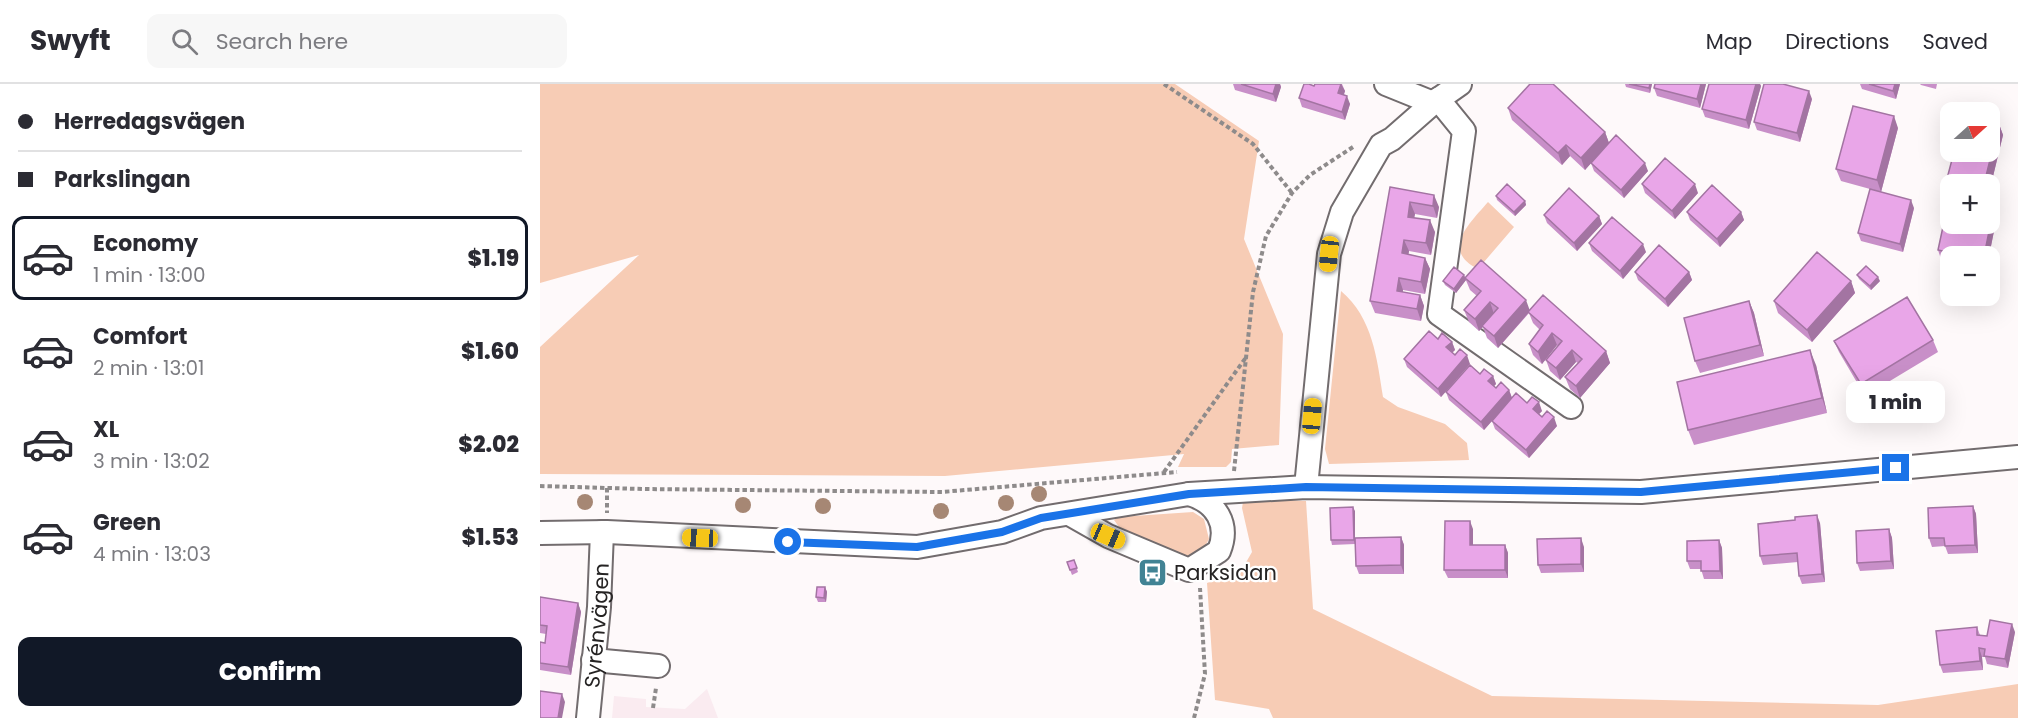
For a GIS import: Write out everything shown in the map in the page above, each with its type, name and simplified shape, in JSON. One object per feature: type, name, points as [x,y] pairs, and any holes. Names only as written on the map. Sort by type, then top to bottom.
[{"type":"street","points":[[1386,84],[1436,101],[1464,131],[1439,314],[1571,407]]},
{"type":"street","points":[[1306,487],[1329,254],[1342,212],[1381,145],[1392,139],[1436,101],[1460,84]]},
{"type":"street","points":[[540,533],[604,527],[917,547],[968,539],[1041,518],[1071,515],[1187,483],[1641,492],[2018,457]]},
{"type":"street","points":[[1071,515],[1108,536],[1189,570],[1219,551],[1223,535],[1218,513],[1187,483]]},
{"type":"street","name":"Syrénvägen","points":[[588,718],[604,527]]},
{"type":"street","points":[[593,660],[658,666]]},
{"type":"path","points":[[1164,84],[1253,144],[1292,193]]},
{"type":"path","points":[[1225,472],[1234,472],[1253,292],[1266,236],[1292,193],[1310,175],[1359,143]]},
{"type":"path","points":[[1164,472],[1247,355]]},
{"type":"path","points":[[540,486],[942,492],[1164,472],[1187,483]]},
{"type":"path","points":[[604,527],[607,488]]},
{"type":"path","points":[[1194,718],[1204,675],[1199,589],[1203,582]]},
{"type":"shaded area","points":[[540,84],[1175,84],[1259,141],[1244,239],[1283,334],[1279,445],[1232,449],[1231,462],[1226,467],[1178,467],[1184,454],[945,476],[540,474],[540,347],[639,255],[540,283]]},
{"type":"shaded area","points":[[1488,202],[1514,227],[1478,269],[1467,262],[1461,253],[1460,245],[1467,227]]},
{"type":"shaded area","points":[[1341,291],[1352,302],[1367,326],[1376,354],[1383,397],[1398,407],[1445,424],[1467,443],[1469,460],[1329,464],[1325,449]]},
{"type":"shaded area","points":[[1258,499],[1306,501],[1313,609],[1492,696],[1878,705],[2018,684],[2018,718],[1273,718],[1269,709],[1215,700],[1207,583],[1241,571],[1252,552],[1242,508],[1243,502]]},
{"type":"shaded area","points":[[1193,512],[1204,519],[1209,539],[1201,552],[1193,556],[1177,554],[1156,546],[1119,527],[1114,520],[1119,517]]},
{"type":"shaded area","points":[[707,689],[718,718],[612,718],[614,696],[646,699],[646,707],[685,709]]},
{"type":"building","points":[[1241,84],[1276,84],[1273,94]]},
{"type":"building","points":[[1304,84],[1314,86],[1315,84],[1341,84],[1338,93],[1347,96],[1342,112],[1299,98]]},
{"type":"building","points":[[1530,84],[1553,84],[1605,132],[1581,158],[1566,145],[1558,153],[1508,108]]},
{"type":"building","points":[[1629,84],[1650,84],[1649,88]]},
{"type":"building","points":[[1655,84],[1701,84],[1697,99],[1654,88]]},
{"type":"building","points":[[1709,84],[1756,84],[1746,120],[1702,109]]},
{"type":"building","points":[[1764,84],[1783,84],[1809,91],[1797,133],[1754,122]]},
{"type":"building","points":[[1869,84],[1895,84],[1893,91]]},
{"type":"building","points":[[1853,106],[1894,116],[1877,180],[1836,169]]},
{"type":"building","points":[[1616,135],[1645,163],[1621,190],[1591,163]]},
{"type":"building","points":[[1665,158],[1695,184],[1672,211],[1642,184]]},
{"type":"building","points":[[1951,162],[1990,162],[1986,174],[1948,174]]},
{"type":"building","points":[[1507,184],[1525,201],[1514,212],[1496,196]]},
{"type":"building","points":[[1712,185],[1741,212],[1717,239],[1687,212]]},
{"type":"building","points":[[1390,187],[1434,195],[1433,206],[1410,202],[1408,217],[1430,220],[1426,243],[1404,240],[1402,253],[1425,258],[1421,282],[1399,278],[1397,291],[1420,295],[1417,309],[1370,301]]},
{"type":"building","points":[[1569,188],[1599,216],[1574,243],[1544,215]]},
{"type":"building","points":[[1870,189],[1911,200],[1900,244],[1858,233]]},
{"type":"building","points":[[1612,217],[1643,244],[1620,271],[1589,243]]},
{"type":"building","points":[[1941,234],[1989,234],[1986,246],[1940,246],[1940,250],[1938,250]]},
{"type":"building","points":[[1659,245],[1689,272],[1665,299],[1635,272]]},
{"type":"building","points":[[1817,252],[1851,281],[1807,330],[1774,301]]},
{"type":"building","points":[[1481,260],[1526,300],[1494,336],[1482,326],[1498,308],[1490,302],[1475,319],[1464,310],[1481,291],[1465,278]]},
{"type":"building","points":[[1866,266],[1878,277],[1870,286],[1857,275]]},
{"type":"building","points":[[1454,267],[1464,275],[1454,289],[1443,281]]},
{"type":"building","points":[[1543,295],[1606,351],[1576,386],[1565,377],[1582,359],[1572,350],[1556,368],[1546,360],[1562,341],[1552,333],[1538,352],[1529,344],[1543,325],[1528,312]]},
{"type":"building","points":[[1907,297],[1933,340],[1861,384],[1834,341]]},
{"type":"building","points":[[1749,301],[1760,345],[1695,361],[1684,318]]},
{"type":"building","points":[[1429,331],[1438,339],[1442,333],[1452,342],[1446,347],[1455,355],[1460,349],[1467,355],[1438,389],[1404,359]]},
{"type":"building","points":[[1810,350],[1822,398],[1688,430],[1677,382]]},
{"type":"building","points":[[1470,365],[1480,374],[1484,369],[1493,376],[1488,381],[1496,388],[1501,382],[1509,390],[1481,422],[1446,392]]},
{"type":"building","points":[[1516,393],[1527,403],[1532,397],[1539,402],[1533,409],[1542,417],[1547,411],[1554,417],[1526,450],[1492,421]]},
{"type":"building","points":[[1973,506],[1975,545],[1945,546],[1944,538],[1929,538],[1928,508]]},
{"type":"building","points":[[1353,507],[1354,540],[1331,540],[1330,508]]},
{"type":"building","points":[[1817,515],[1822,574],[1799,576],[1797,553],[1760,556],[1758,524]]},
{"type":"building","points":[[1445,521],[1470,521],[1470,545],[1505,545],[1505,570],[1444,570]]},
{"type":"building","points":[[1889,529],[1891,561],[1857,563],[1856,531]]},
{"type":"building","points":[[1401,537],[1401,565],[1356,566],[1355,538]]},
{"type":"building","points":[[1581,538],[1581,564],[1538,565],[1537,539]]},
{"type":"building","points":[[1719,540],[1720,571],[1701,571],[1701,561],[1687,561],[1687,541]]},
{"type":"building","points":[[1074,560],[1077,568],[1070,570],[1067,562]]},
{"type":"building","points":[[817,587],[825,587],[824,598],[816,597]]},
{"type":"building","points":[[540,597],[578,603],[568,667],[540,663],[540,642],[545,643],[547,626],[540,625]]},
{"type":"building","points":[[1990,620],[2012,624],[2005,659],[1984,656],[1985,649],[1979,648],[1980,661],[1940,665],[1936,631],[1977,627],[1977,635],[1987,636]]},
{"type":"building","points":[[540,691],[562,694],[558,718],[540,718]]},
{"type":"place","name":"Parksidan","points":[[1153,572]]},
{"type":"route","points":[[788,542],[917,547],[1002,532],[1041,518],[1071,515],[1189,494],[1306,487],[1641,492],[1896,468]]}]
